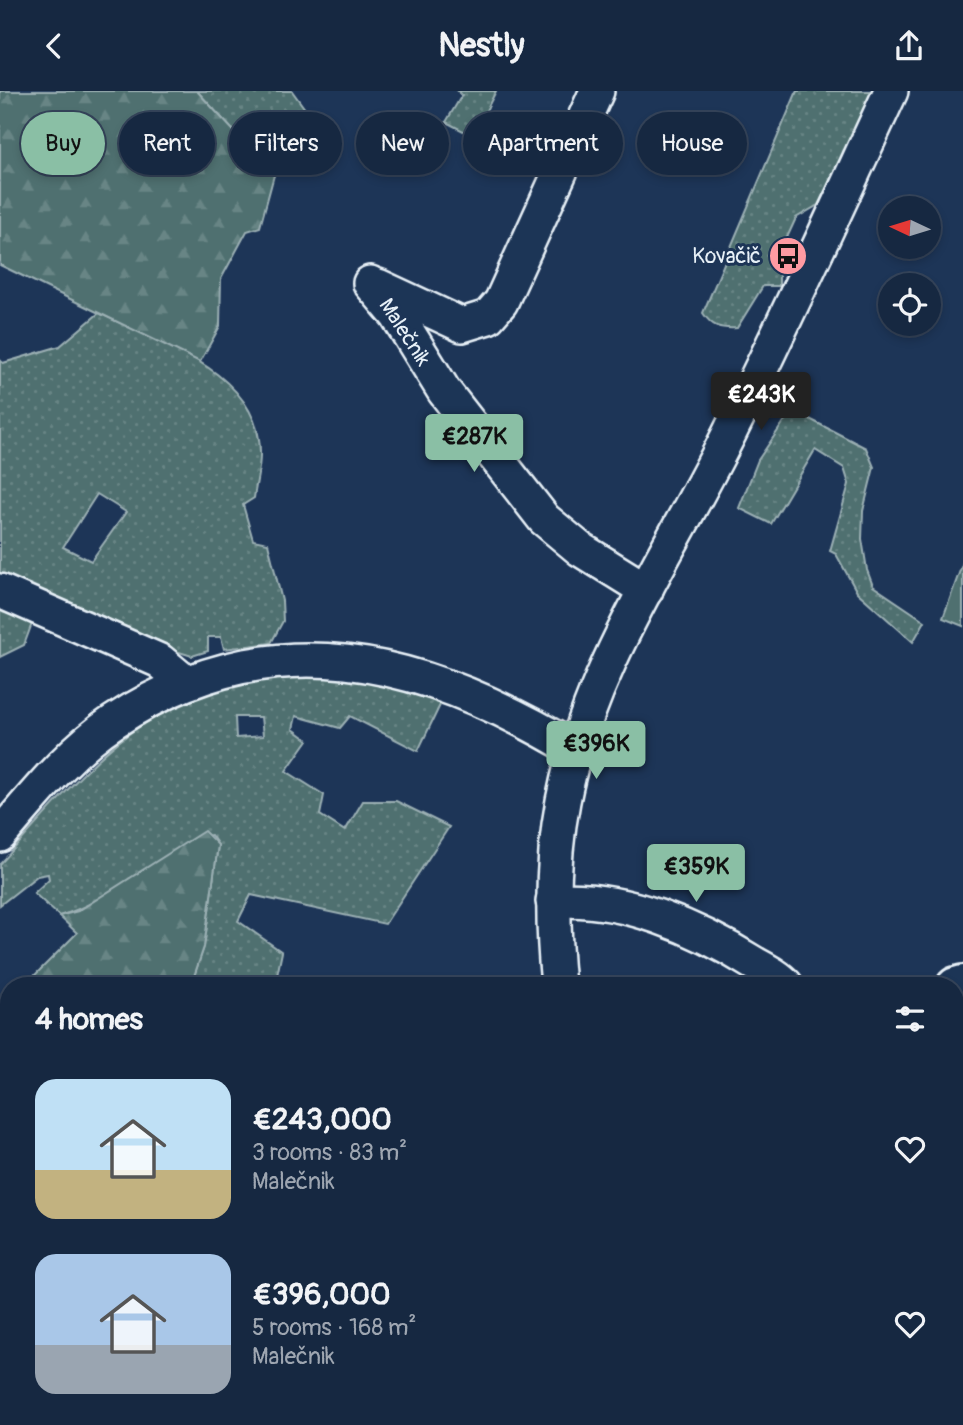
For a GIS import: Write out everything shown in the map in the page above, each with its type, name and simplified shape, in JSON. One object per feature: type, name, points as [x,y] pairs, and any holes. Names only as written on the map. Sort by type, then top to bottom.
[{"type":"street","name":"Malečnik","points":[[597,91],[501,302],[488,317],[461,325],[370,283],[397,315],[444,391],[544,519],[580,549],[646,590]]},
{"type":"street","points":[[558,977],[553,901],[557,838],[576,750],[605,671],[733,429],[891,91]]},
{"type":"street","points":[[0,591],[160,661],[186,682]]},
{"type":"street","points":[[0,835],[64,764],[111,724],[186,682],[253,664],[327,659],[363,662],[432,681],[483,701],[576,750]]},
{"type":"street","points":[[553,901],[611,905],[668,921],[735,951],[774,977]]},
{"type":"green space","points":[[0,91],[197,91],[229,126],[229,175],[274,175],[260,227],[247,231],[221,279],[220,326],[200,362],[0,265]]},
{"type":"green space","points":[[197,91],[292,91],[307,112],[229,112],[229,126]]},
{"type":"green space","points":[[458,91],[496,91],[485,112],[463,112],[463,131],[449,124],[449,117],[462,95]]},
{"type":"green space","points":[[797,91],[875,91],[818,205],[796,218],[779,255],[779,286],[763,286],[737,328],[717,326],[703,313]]},
{"type":"green space","points":[[99,313],[202,364],[225,381],[244,402],[256,426],[260,455],[254,498],[243,505],[253,540],[268,543],[282,601],[283,621],[271,643],[224,649],[221,637],[208,637],[208,651],[192,656],[113,632],[0,580],[0,360],[3,363],[60,346]],"holes":[[[97,494],[126,512],[91,561],[63,547]]]},
{"type":"green space","points":[[792,410],[866,448],[874,467],[863,511],[862,539],[867,570],[873,586],[925,621],[913,642],[857,592],[836,554],[830,551],[849,484],[844,468],[815,450],[771,524],[739,508],[758,460]]},
{"type":"green space","points":[[963,562],[963,626],[943,618]]},
{"type":"green space","points":[[0,598],[34,618],[24,645],[0,657]]},
{"type":"green space","points":[[280,675],[333,676],[379,682],[441,703],[418,751],[350,716],[340,728],[296,716],[293,729],[308,740],[286,771],[324,795],[320,815],[345,831],[363,801],[396,801],[449,827],[385,924],[251,895],[238,921],[282,952],[277,977],[194,977],[204,947],[218,845],[211,835],[191,840],[113,891],[59,916],[34,893],[49,879],[48,874],[37,876],[0,905],[0,864],[102,755],[125,736],[176,705],[214,691]],"holes":[[[235,717],[261,717],[263,736],[236,738]]]},
{"type":"green space","points":[[204,831],[218,845],[204,947],[194,977],[33,977],[77,933],[59,916],[78,911]]},
{"type":"place","name":"Kovačič","points":[[788,256]]}]
